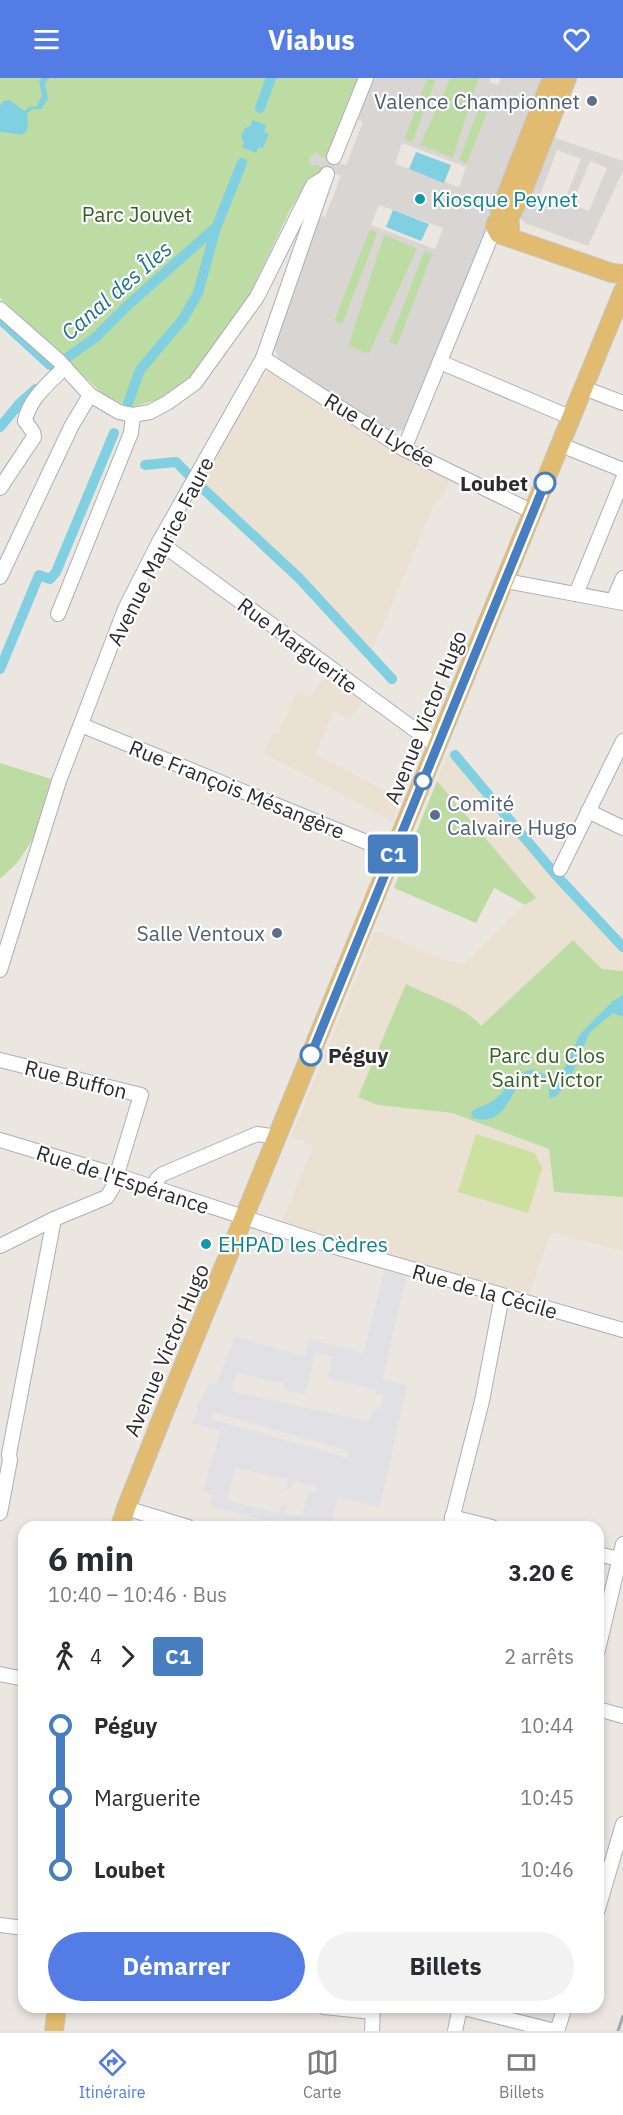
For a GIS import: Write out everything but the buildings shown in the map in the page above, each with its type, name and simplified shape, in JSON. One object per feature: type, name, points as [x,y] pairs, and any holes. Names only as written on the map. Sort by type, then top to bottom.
[{"type":"main road","points":[[552,78],[498,215],[503,225],[612,273],[623,274]]},
{"type":"main road","points":[[503,225],[523,190],[567,78]]},
{"type":"main road","points":[[503,225],[623,266]]},
{"type":"main road","name":"Avenue Victor Hugo","points":[[122,1521],[623,291]]},
{"type":"main road","points":[[54,2031],[56,2013]]},
{"type":"street","points":[[334,157],[366,78]]},
{"type":"street","name":"Avenue Maurice Faure","points":[[0,970],[59,781],[125,609],[159,542],[263,358],[326,176],[313,185],[257,297],[195,383],[150,412],[133,415]]},
{"type":"street","points":[[404,449],[440,362],[503,225]]},
{"type":"street","points":[[1,311],[65,367],[90,394],[119,412],[133,415],[131,433],[58,614]]},
{"type":"street","name":"Rue du Lycée","points":[[263,358],[404,449],[533,512]]},
{"type":"street","points":[[440,362],[572,418]]},
{"type":"street","points":[[0,488],[34,436],[25,421],[27,411],[40,392],[65,367]]},
{"type":"street","points":[[584,388],[623,403]]},
{"type":"street","points":[[0,578],[72,425],[90,394]]},
{"type":"street","points":[[561,445],[623,470]]},
{"type":"street","points":[[576,594],[617,508],[623,479]]},
{"type":"street","name":"Rue Marguerite","points":[[159,542],[437,747]]},
{"type":"street","points":[[506,581],[618,602],[623,578]]},
{"type":"street","name":"Rue François Mésangère","points":[[81,724],[393,854]]},
{"type":"street","points":[[560,869],[623,741]]},
{"type":"street","points":[[588,811],[623,828]]},
{"type":"street","name":"Rue Buffon","points":[[0,1060],[141,1095],[116,1174]]},
{"type":"street","points":[[155,1187],[163,1174],[257,1134],[278,1137]]},
{"type":"street","name":"Rue de l'Espérance","points":[[0,1140],[116,1174],[245,1217]]},
{"type":"street","points":[[0,1246],[54,1219],[107,1197],[113,1187],[116,1174]]},
{"type":"street","name":"Rue de la Cécile","points":[[245,1217],[325,1244],[623,1330]]},
{"type":"street","points":[[0,1513],[10,1460],[9,1454],[54,1219]]},
{"type":"street","points":[[451,1521],[483,1401],[502,1296]]},
{"type":"street","points":[[126,1508],[168,1521]]},
{"type":"street","points":[[604,1624],[623,1544]]},
{"type":"street","points":[[604,1555],[619,1559]]},
{"type":"street","points":[[0,1674],[18,1677]]},
{"type":"street","points":[[604,1711],[623,1716]]},
{"type":"street","points":[[604,1889],[623,1824]]},
{"type":"street","points":[[0,1925],[18,1927]]},
{"type":"street","points":[[372,2031],[373,2013]]},
{"type":"street","points":[[455,2031],[459,2013]]},
{"type":"street","points":[[484,2013],[556,2031],[563,2013]]},
{"type":"shaded area","points":[[372,78],[427,78],[404,139],[412,143],[436,82],[428,78],[450,78],[420,145],[453,158],[479,78],[491,78],[489,82],[498,85],[501,78],[545,78],[491,221],[407,429],[390,433],[279,359],[273,344],[318,216],[325,217],[341,176],[316,165],[312,166],[309,164],[310,156],[316,152],[320,156],[346,165],[363,122],[355,119]],"holes":[[[482,100],[491,103],[467,164],[459,160]],[[402,143],[466,167],[459,187],[395,164]],[[379,205],[443,228],[435,249],[371,225]],[[370,229],[378,233],[342,324],[334,320]],[[384,235],[418,249],[369,354],[348,346]],[[424,251],[432,254],[397,345],[389,342]]]},
{"type":"shaded area","points":[[550,136],[623,161],[623,171],[588,246],[525,223],[520,218]],"holes":[[[557,150],[581,159],[563,204],[540,195]],[[590,161],[607,168],[589,211],[572,205]]]},
{"type":"shaded area","points":[[270,366],[397,452],[450,479],[441,500],[437,498],[371,653],[266,546],[198,482]]},
{"type":"shaded area","points":[[324,678],[330,682],[334,678],[363,700],[349,719],[334,711],[315,754],[401,799],[392,821],[263,753],[274,732],[278,734],[297,691],[309,697]]},
{"type":"shaded area","points":[[449,752],[599,926],[618,946],[623,944],[623,971],[602,969],[573,940],[481,1026],[476,1018],[406,985],[378,1105],[452,1113],[549,1149],[554,1192],[623,1197],[623,1251],[551,1232],[528,1297],[281,1223],[312,1150],[312,1145],[291,1137],[376,930],[444,961],[465,963],[528,902],[535,898],[437,781]]},
{"type":"shaded area","points":[[384,1270],[406,1277],[383,1379],[407,1385],[380,1507],[338,1497],[332,1521],[268,1521],[210,1506],[213,1495],[203,1492],[220,1431],[192,1423],[198,1408],[196,1407],[199,1400],[202,1400],[209,1382],[216,1385],[235,1336],[305,1357],[309,1339],[363,1353]],"holes":[[[315,1353],[332,1357],[328,1378],[377,1390],[376,1394],[383,1396],[380,1410],[373,1409],[370,1422],[232,1391],[236,1373],[285,1384],[284,1390],[305,1395]],[[213,1412],[349,1451],[347,1458],[211,1419]],[[235,1468],[287,1479],[286,1489],[291,1490],[293,1481],[317,1487],[316,1492],[308,1491],[302,1516],[285,1513],[287,1505],[282,1504],[279,1513],[227,1500]]]},
{"type":"green space","name":"Parc Jouvet","points":[[0,78],[359,78],[319,176],[302,191],[290,210],[249,296],[189,378],[166,397],[130,408],[103,394],[0,298]]},
{"type":"green space","points":[[427,78],[436,81],[412,143],[404,139]]},
{"type":"green space","points":[[450,78],[479,78],[453,158],[419,146]]},
{"type":"green space","points":[[482,99],[491,103],[467,164],[458,161]]},
{"type":"green space","points":[[369,229],[378,232],[343,324],[334,321]]},
{"type":"green space","points":[[384,234],[418,248],[369,354],[348,346]]},
{"type":"green space","points":[[424,251],[433,254],[397,346],[389,342]]},
{"type":"green space","points":[[0,763],[51,779],[34,837],[18,862],[0,879]]},
{"type":"green space","points":[[437,781],[536,898],[525,905],[494,888],[476,923],[394,888]]},
{"type":"green space","name":"Parc du Clos Saint-Victor","points":[[573,940],[602,969],[623,971],[623,1197],[554,1192],[549,1149],[452,1113],[378,1105],[358,1097],[406,984],[457,1007],[481,1026]]},
{"type":"green space","points":[[476,1134],[535,1153],[542,1168],[528,1213],[458,1192]]},
{"type":"water","points":[[42,78],[52,78],[48,79],[45,84],[48,99],[41,109],[32,109],[27,114],[28,123],[25,132],[18,134],[0,132],[0,105],[9,100],[25,111],[29,107],[37,106],[42,95],[39,81]]},
{"type":"water","points":[[253,120],[266,125],[264,132],[269,134],[263,148],[259,147],[256,153],[242,147],[244,142],[241,137],[245,128],[250,126]]},
{"type":"water","points":[[416,152],[451,165],[444,183],[409,169]]},
{"type":"water","points":[[393,210],[429,224],[421,241],[386,227]]},
{"type":"water","points":[[623,995],[623,1017],[613,1013],[590,1032],[570,1078],[556,1097],[549,1098],[549,1084],[527,1077],[505,1107],[493,1118],[484,1120],[473,1118],[471,1113],[475,1109],[490,1103],[499,1096],[515,1076],[532,1069],[552,1078],[562,1073],[580,1034],[613,1001]]},
{"type":"waterway","points":[[260,108],[271,78]]},
{"type":"waterway","points":[[128,403],[140,370],[183,319],[198,293],[216,228],[242,163]]},
{"type":"waterway","name":"Canal des Îles","points":[[68,357],[96,337],[127,306],[215,228]]},
{"type":"waterway","points":[[2,321],[50,365]]},
{"type":"waterway","name":"Canal des Îles","points":[[0,427],[20,403],[36,389]]},
{"type":"waterway","points":[[0,669],[39,575],[50,579],[56,572],[114,433]]},
{"type":"waterway","points":[[145,465],[176,462],[190,476]]},
{"type":"waterway","points":[[198,484],[299,578],[392,679]]},
{"type":"waterway","points":[[455,755],[555,874],[623,947]]},
{"type":"railway","points":[[618,2031],[623,2016]]},
{"type":"bus line","name":"C1","points":[[311,1055],[545,483]]},
{"type":"place","name":"Valence Championnet","points":[[592,101]]},
{"type":"place","name":"Kiosque Peynet","points":[[420,199]]},
{"type":"place","name":"Loubet","points":[[545,483]]},
{"type":"place","name":"Comité Calvaire Hugo","points":[[435,815]]},
{"type":"place","name":"Salle Ventoux","points":[[277,933]]},
{"type":"place","name":"Péguy","points":[[311,1055]]},
{"type":"place","name":"EHPAD les Cèdres","points":[[206,1244]]}]
